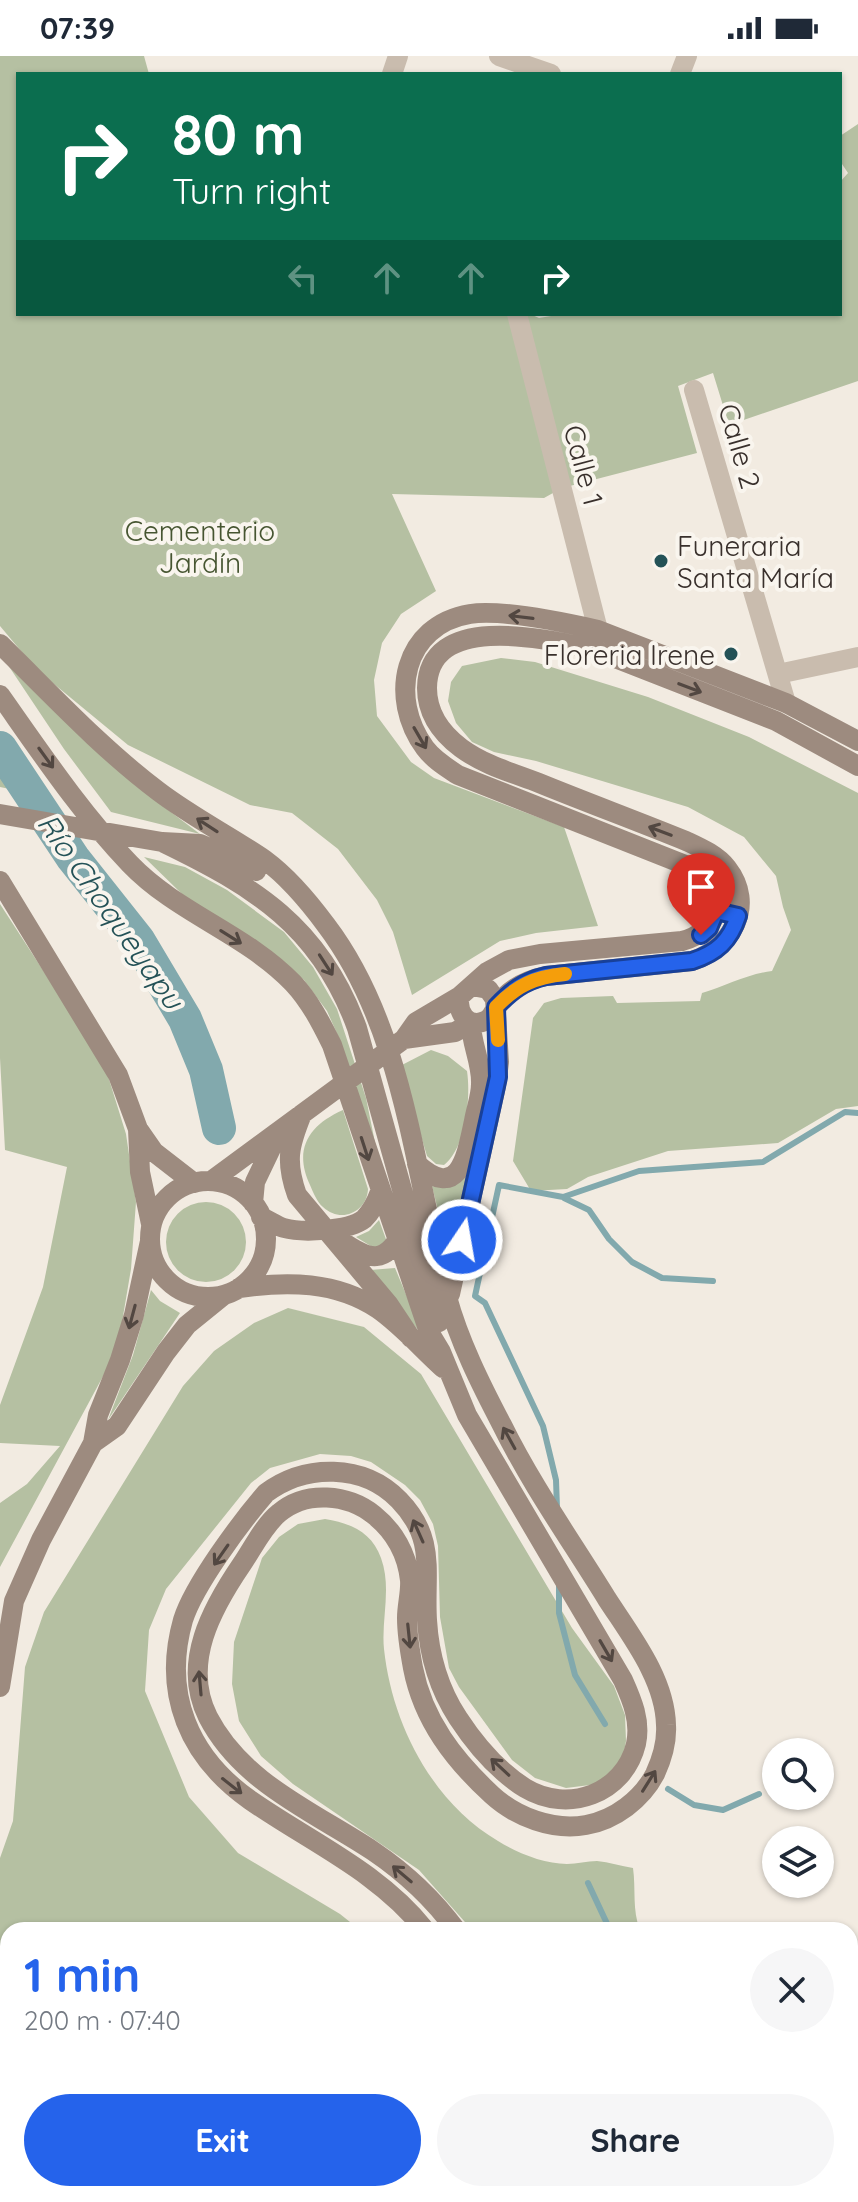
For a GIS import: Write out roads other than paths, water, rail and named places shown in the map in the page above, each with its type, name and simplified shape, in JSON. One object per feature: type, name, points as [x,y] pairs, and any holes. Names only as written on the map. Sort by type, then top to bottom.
[{"type":"main road","points":[[0,1687],[14,1601],[41,1540],[93,1443],[98,1415],[134,1315],[150,1233],[158,1210],[167,1197],[202,1182],[277,1135],[303,1112],[404,1039],[416,1022],[509,960],[668,942],[701,935],[709,928],[716,911],[714,887],[708,877],[698,870],[458,775],[438,762],[425,748],[408,714],[405,682],[414,650],[438,627],[472,614],[572,624],[595,639],[776,721],[858,766]]},
{"type":"main road","points":[[404,1039],[438,1036],[486,1020],[512,991],[529,980],[692,961],[716,950],[731,933],[740,902],[728,869],[711,854],[686,841],[476,758],[442,732],[428,704],[427,682],[430,670],[450,645],[479,635],[556,642],[595,639],[786,703],[858,741]]},
{"type":"main road","points":[[0,644],[156,790],[269,863],[324,922],[354,965],[366,989],[386,1048],[449,1302],[474,1366],[504,1431],[642,1654],[659,1694],[667,1728],[656,1770],[643,1793],[616,1815],[588,1825],[563,1826],[533,1820],[503,1805],[452,1753],[429,1720],[412,1662],[407,1616],[410,1582],[403,1551],[380,1519],[349,1500],[332,1497],[314,1498],[279,1512],[221,1592],[206,1626],[198,1657],[200,1691],[206,1713],[238,1761],[263,1782],[380,1856],[413,1883],[449,1922]]},
{"type":"main road","points":[[408,664],[430,670]]},
{"type":"main road","points":[[0,695],[68,789],[131,865],[195,915],[274,966],[294,984],[317,1015],[332,1045],[429,1332],[441,1352],[467,1415],[623,1680],[635,1708],[636,1743],[626,1770],[600,1793],[578,1798],[551,1798],[526,1789],[480,1747],[457,1716],[439,1681],[431,1653],[427,1620],[428,1555],[412,1518],[400,1500],[383,1487],[363,1478],[330,1471],[301,1473],[266,1493],[200,1584],[184,1617],[176,1650],[176,1677],[189,1733],[220,1776],[249,1799],[386,1888],[418,1922]]},
{"type":"main road","points":[[776,721],[786,703]]},
{"type":"main road","points":[[517,798],[525,778]]},
{"type":"main road","points":[[0,814],[162,842],[200,844],[293,886]]},
{"type":"main road","points":[[162,842],[220,871],[275,907],[321,957],[345,996],[357,1028],[441,1328],[441,1352]]},
{"type":"main road","points":[[0,881],[118,1075],[138,1129],[154,1152],[202,1182],[226,1185],[241,1192],[257,1210],[285,1228],[325,1230],[361,1222],[373,1209],[380,1192]]},
{"type":"main road","points":[[716,911],[738,916]]},
{"type":"main road","points":[[668,942],[670,963]]},
{"type":"main road","points":[[550,953],[552,975]]},
{"type":"main road","points":[[449,1302],[498,1077],[496,1007],[492,992],[483,986],[466,991]]},
{"type":"main road","points":[[417,1164],[438,1178],[453,1175],[464,1164],[481,1085],[471,1023],[460,1011],[466,991]]},
{"type":"main road","points":[[438,1036],[456,1041],[478,1058]]},
{"type":"main road","points":[[303,1112],[288,1156],[289,1173],[297,1195],[389,1305],[411,1338]]},
{"type":"main road","points":[[138,1129],[140,1172],[153,1258],[161,1274],[174,1286],[189,1294],[207,1297],[276,1283],[312,1284],[343,1292],[377,1309],[451,1376]]},
{"type":"main road","points":[[93,1443],[117,1426],[187,1325],[256,1271],[265,1249],[266,1233],[257,1210],[255,1182],[277,1135]]},
{"type":"main road","points":[[325,1230],[359,1253],[376,1257],[390,1251],[408,1217]]},
{"type":"street","points":[[499,56],[545,72]]},
{"type":"street","name":"Calle 1","points":[[517,316],[595,639]]},
{"type":"street","name":"Calle 2","points":[[694,390],[786,703]]},
{"type":"street","points":[[778,674],[858,657]]},
{"type":"waterway","name":"Río Choqueyapu","points":[[0,748],[73,858],[138,940],[185,1019],[206,1070],[219,1128]]},
{"type":"waterway","points":[[557,1508],[556,1480],[543,1426],[485,1303],[475,1296],[499,1185],[563,1197],[639,1171],[763,1162],[845,1112],[858,1113]]},
{"type":"waterway","points":[[564,1198],[589,1210],[609,1239],[632,1262],[662,1278],[713,1281]]},
{"type":"waterway","points":[[559,1583],[559,1613],[575,1675],[605,1724]]},
{"type":"waterway","points":[[668,1789],[694,1805],[723,1810],[759,1794]]},
{"type":"waterway","points":[[588,1883],[606,1922]]},
{"type":"place","name":"Funeraria Santa María","points":[[661,561]]},
{"type":"place","name":"Floreria Irene","points":[[731,654]]},
{"type":"park label","name":"Cementerio Jardín","points":[[200,546]]}]
